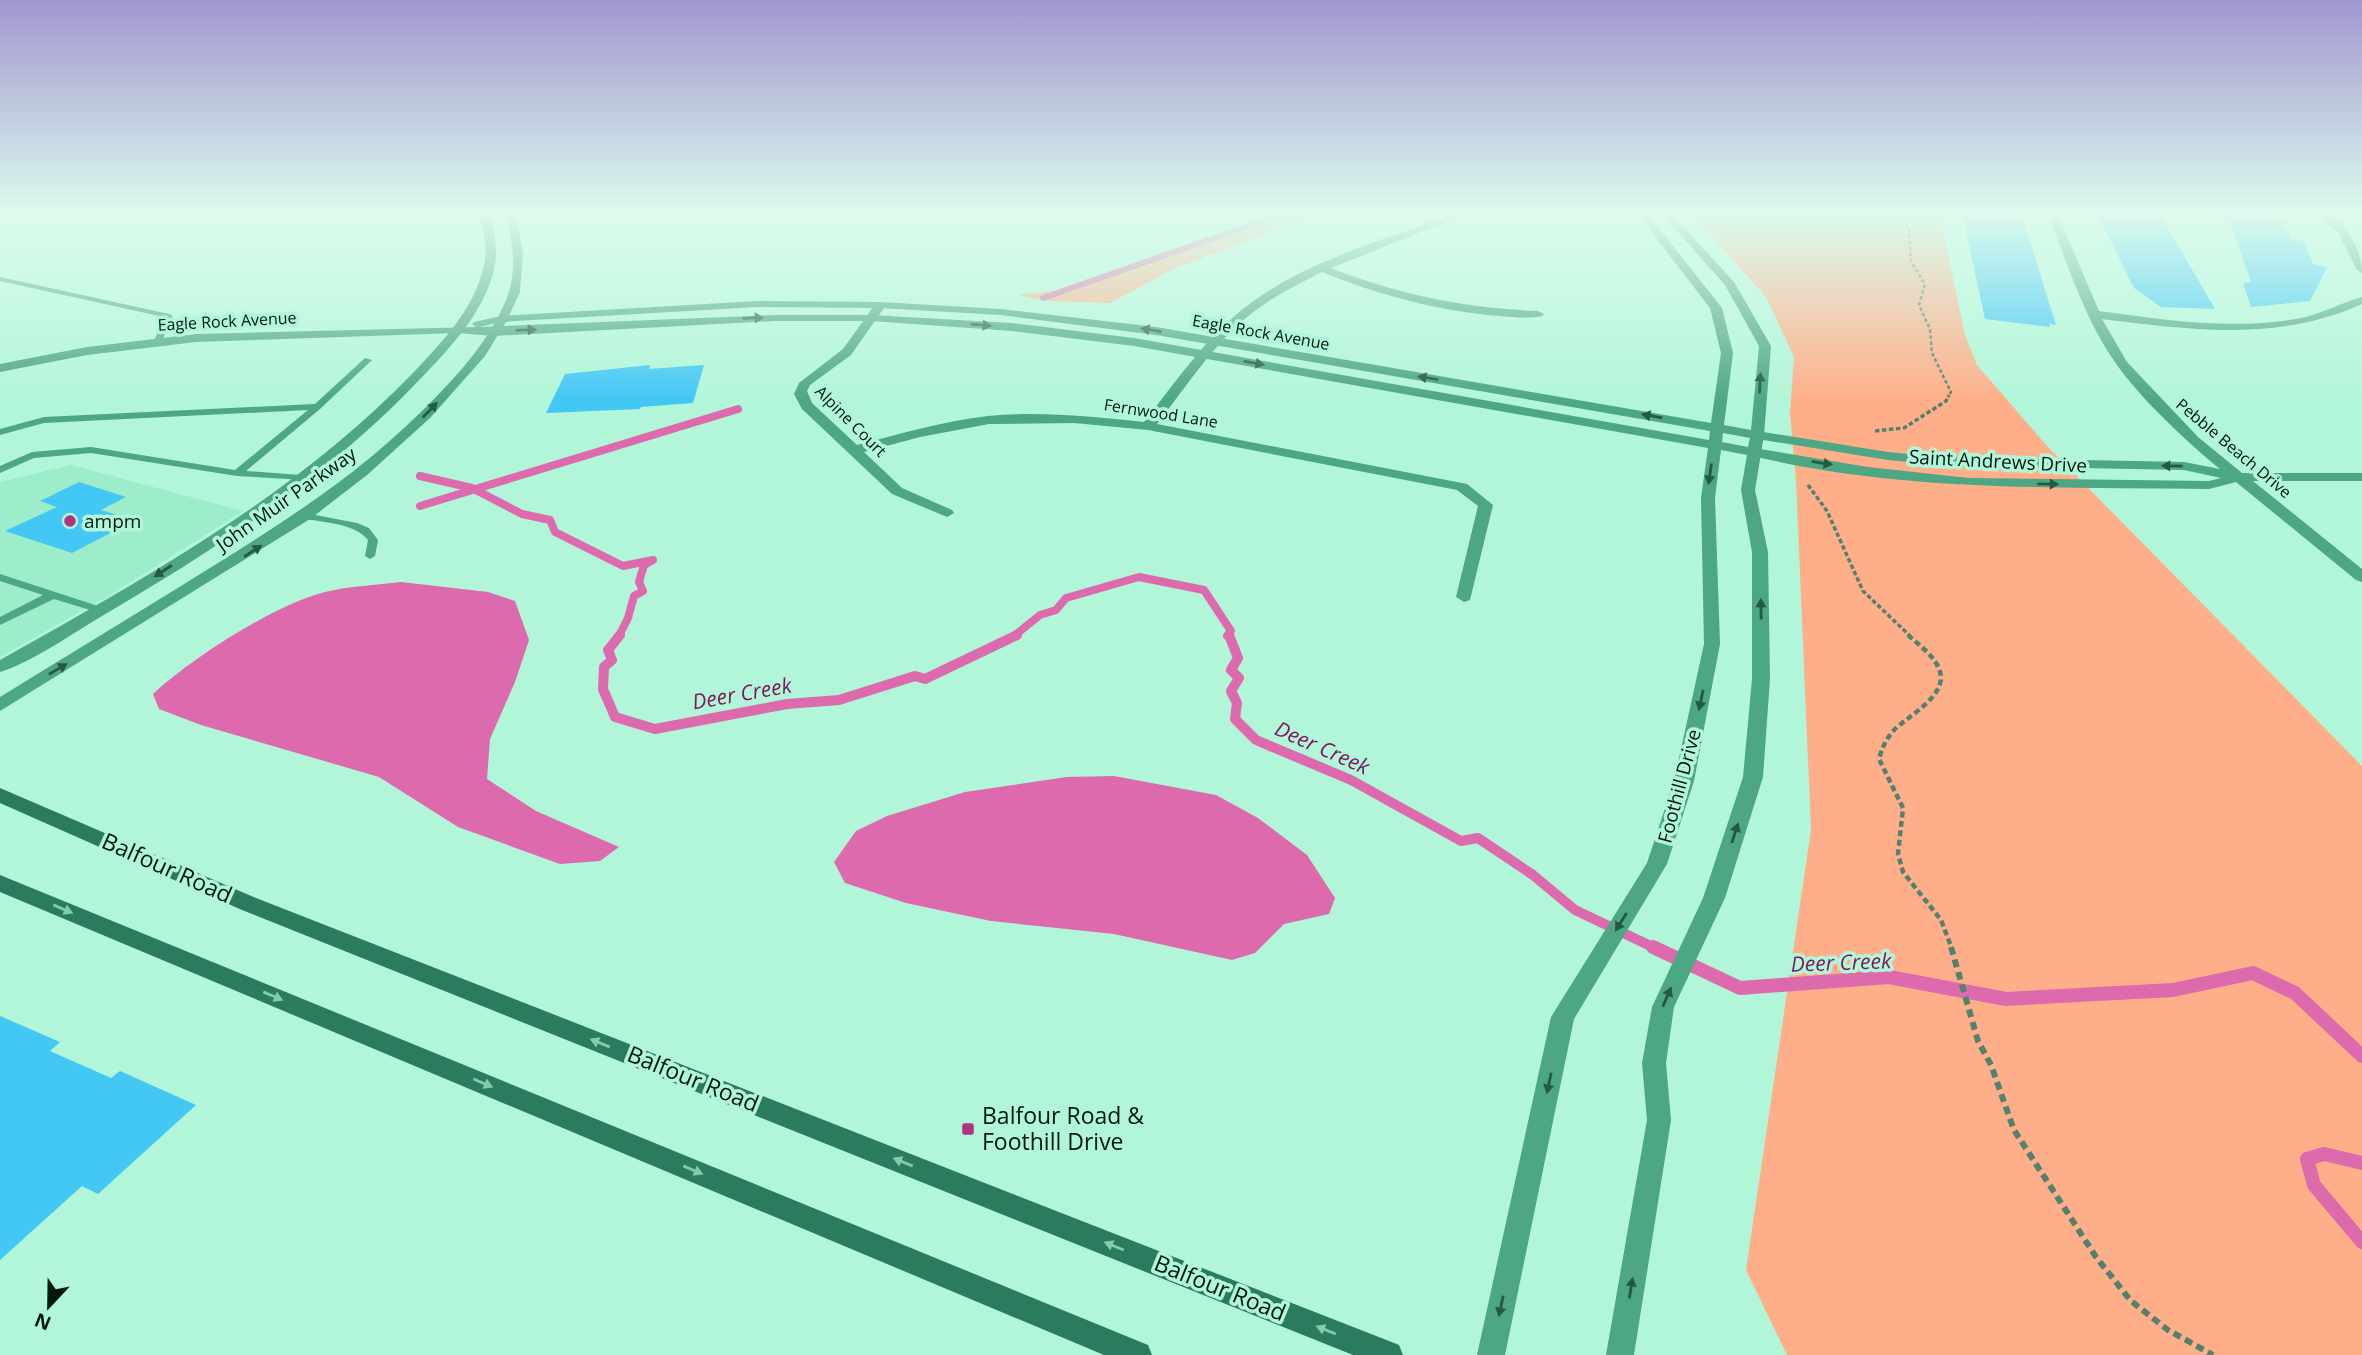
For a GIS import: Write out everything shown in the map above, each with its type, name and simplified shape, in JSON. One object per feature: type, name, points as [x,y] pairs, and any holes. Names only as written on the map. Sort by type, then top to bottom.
[{"type":"main road","name":"Balfour Road","points":[[0,795],[262,909],[1389,1355]]},
{"type":"main road","points":[[0,883],[1138,1355]]},
{"type":"street","name":"John Muir Parkway","points":[[0,667],[100,610],[301,478],[379,415],[411,384],[458,329],[474,306],[487,276]]},
{"type":"street","name":"John Muir Parkway","points":[[0,705],[305,516],[344,488],[413,428],[452,386],[494,332],[518,276]]},
{"type":"street","points":[[1148,426],[1244,313],[1265,297],[1309,276]]},
{"type":"street","points":[[1341,276],[1369,288],[1414,301],[1476,313],[1538,314]]},
{"type":"street","name":"Foothill Drive","points":[[1491,1355],[1563,1017],[1657,864],[1684,782],[1712,645],[1707,498],[1719,428],[1727,353],[1716,308],[1692,276]]},
{"type":"street","points":[[1620,1355],[1659,1120],[1654,1063],[1662,1007],[1714,898],[1753,777],[1761,679],[1760,552],[1748,490],[1757,435],[1765,346],[1723,276]]},
{"type":"street","name":"Pebble Beach Drive","points":[[2078,276],[2094,314],[2122,364],[2156,404],[2193,440],[2362,577]]},
{"type":"street","points":[[2094,314],[2244,328],[2298,322],[2338,313],[2362,300]]},
{"type":"street","name":"Eagle Rock Avenue","points":[[458,329],[501,318],[757,304],[880,305],[1057,317],[1218,342],[1757,435]]},
{"type":"street","name":"Alpine Court","points":[[880,305],[847,352],[800,388],[800,396],[807,406],[897,491],[947,513]]},
{"type":"street","name":"Eagle Rock Avenue","points":[[0,368],[158,341],[458,329],[494,332],[714,319],[872,318],[1073,333],[1754,452]]},
{"type":"street","name":"Fernwood Lane","points":[[855,450],[919,433],[989,421],[1074,418],[1148,426],[1461,487],[1486,505],[1464,597]]},
{"type":"street","name":"Saint Andrews Drive","points":[[1757,435],[1926,460],[2184,466],[2240,477],[2362,477]]},
{"type":"street","name":"Saint Andrews Drive","points":[[1754,452],[1881,473],[1969,482],[2209,485],[2240,477]]},
{"type":"lane","points":[[0,279],[169,316],[158,341]]},
{"type":"lane","points":[[237,472],[317,407],[368,360]]},
{"type":"lane","points":[[0,432],[44,420],[317,407]]},
{"type":"lane","points":[[0,470],[32,455],[91,450],[237,472],[301,478]]},
{"type":"lane","points":[[305,516],[365,530],[373,540],[370,556]]},
{"type":"lane","points":[[0,577],[100,610]]},
{"type":"lane","points":[[0,622],[54,594]]},
{"type":"path","points":[[1869,431],[1904,428],[1950,398],[1951,392],[1932,353],[1930,329],[1919,305],[1926,284],[1921,276]]},
{"type":"path","points":[[1786,457],[1787,469],[1805,482],[1822,502],[1864,591],[1934,660],[1943,674],[1943,683],[1934,696],[1886,737],[1880,759],[1903,808],[1897,845],[1900,865],[1910,884],[1940,916],[1978,1041],[1991,1065],[2014,1130],[2113,1281],[2131,1301],[2168,1331],[2213,1355]]},
{"type":"shaded area","points":[[1109,276],[1160,276],[1110,303],[1049,301],[1017,295],[1073,289]]},
{"type":"shaded area","points":[[1747,276],[1952,276],[1965,335],[1977,365],[2046,445],[2362,766],[2362,1355],[1787,1355],[1746,1270],[1811,830],[1796,481],[1790,413],[1794,357],[1766,297]]},
{"type":"shaded area","points":[[71,465],[243,511],[110,595],[0,657],[0,482]]},
{"type":"shaded area","points":[[401,582],[488,592],[515,601],[529,640],[515,682],[490,739],[487,779],[536,811],[619,847],[600,861],[560,864],[458,827],[379,777],[201,725],[159,709],[153,694],[211,649],[258,620],[325,592]]},
{"type":"shaded area","points":[[1114,776],[1216,795],[1258,818],[1307,855],[1335,898],[1329,914],[1284,924],[1255,953],[1232,960],[1114,934],[991,921],[906,903],[845,883],[834,862],[856,831],[887,816],[965,792],[1067,777]]},
{"type":"building","points":[[1976,276],[2041,276],[2056,325],[2049,324],[2050,327],[1985,319]]},
{"type":"building","points":[[2128,276],[2196,276],[2215,309],[2161,307],[2134,288]]},
{"type":"building","points":[[2249,276],[2322,276],[2310,301],[2251,307],[2243,283],[2251,282]]},
{"type":"building","points":[[650,365],[649,369],[704,365],[693,403],[640,409],[546,413],[565,374]]},
{"type":"building","points":[[79,482],[126,497],[101,510],[135,520],[72,553],[5,531],[57,507],[40,501]]},
{"type":"building","points":[[0,1016],[60,1042],[50,1051],[111,1078],[120,1071],[196,1105],[98,1194],[82,1186],[0,1260]]},
{"type":"waterway","points":[[1043,298],[1105,276]]},
{"type":"waterway","points":[[475,489],[738,409]]},
{"type":"waterway","name":"Deer Creek","points":[[420,476],[475,489]]},
{"type":"waterway","points":[[420,506],[475,489]]},
{"type":"waterway","name":"Deer Creek","points":[[475,489],[522,514],[550,520],[555,532],[623,566],[653,560],[644,565],[639,582],[643,591],[634,596],[628,618],[619,636]]},
{"type":"waterway","name":"Deer Creek","points":[[1014,636],[1040,615],[1056,610],[1066,598],[1139,577],[1204,590],[1231,631],[1227,636]]},
{"type":"waterway","name":"Deer Creek","points":[[620,635],[608,650],[612,660],[604,667],[603,689],[615,717],[655,729],[787,704],[839,700],[915,676],[925,679],[1017,635]]},
{"type":"waterway","name":"Deer Creek","points":[[1229,635],[1238,658],[1231,670],[1239,678],[1231,691],[1237,703],[1235,719],[1256,740],[1351,780],[1461,841],[1478,838],[1533,875],[1575,910],[1657,949]]},
{"type":"waterway","name":"Deer Creek","points":[[1653,947],[1740,988],[1889,977],[2006,999],[2173,990],[2253,973],[2295,993],[2362,1056]]},
{"type":"waterway","name":"Deer Creek","points":[[2362,1163],[2324,1154],[2307,1159],[2314,1185],[2362,1242]]},
{"type":"place","name":"ampm","points":[[70,521]]},
{"type":"place","name":"Balfour Road & Foothill Drive","points":[[968,1129]]}]
